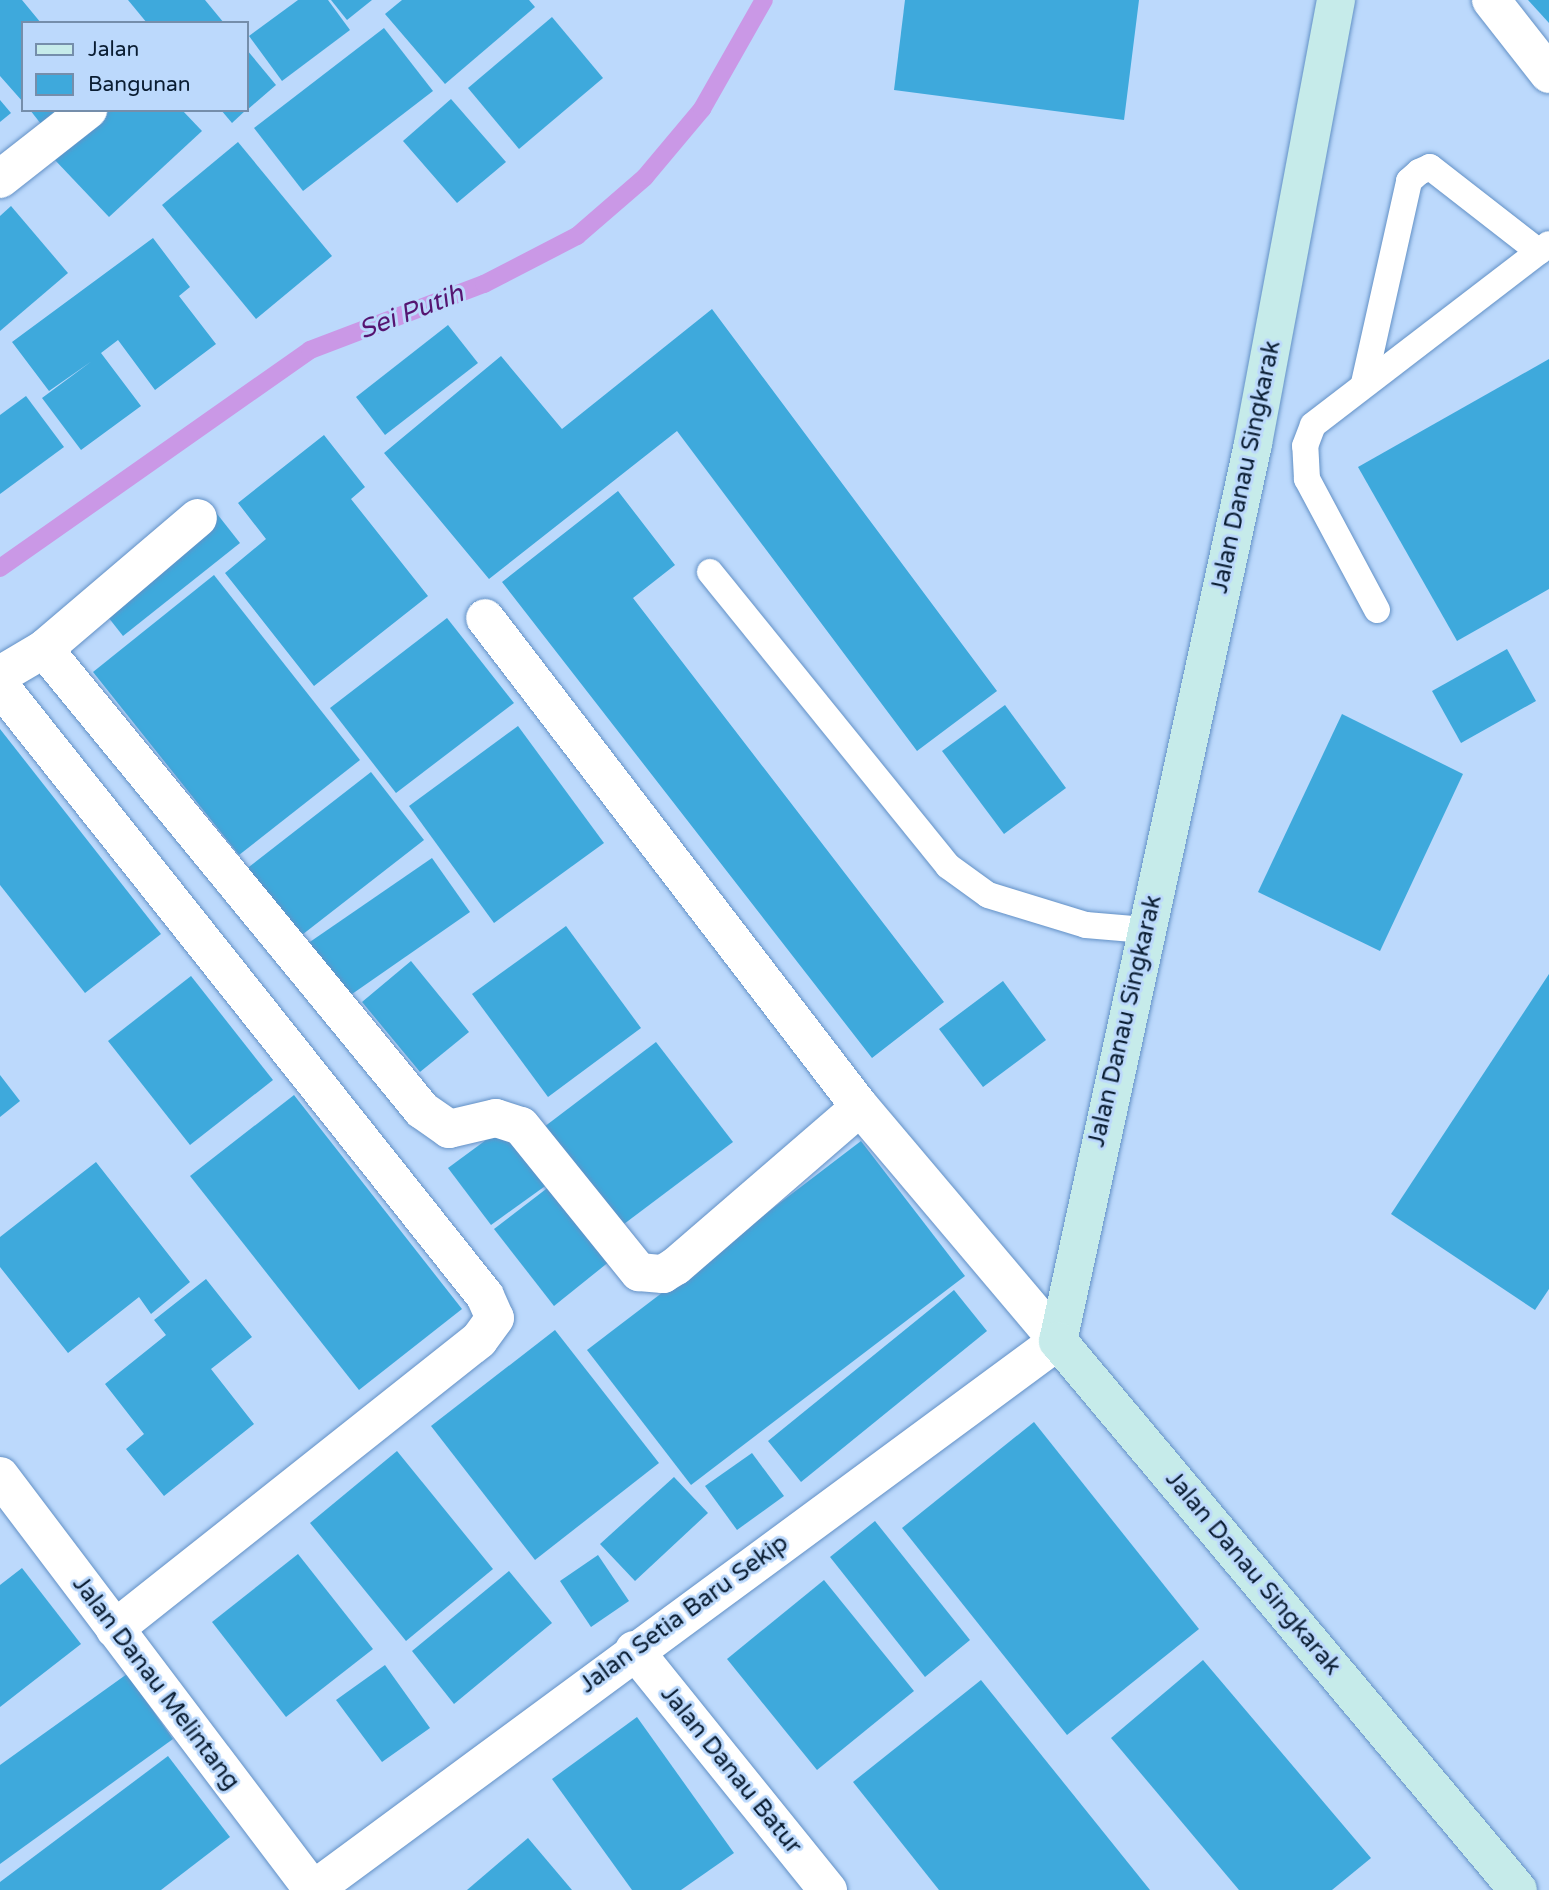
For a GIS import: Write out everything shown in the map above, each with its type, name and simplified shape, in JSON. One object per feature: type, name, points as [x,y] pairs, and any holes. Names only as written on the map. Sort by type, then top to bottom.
[{"type":"street","name":"Jalan Danau Singkarak","points":[[1336,0],[1253,444],[1145,930],[1058,1341],[1518,1890]]},
{"type":"street","points":[[1491,0],[1549,74]]},
{"type":"street","points":[[0,179],[85,112]]},
{"type":"street","points":[[0,675],[44,649],[198,518]]},
{"type":"street","points":[[485,618],[860,1107],[1058,1341]]},
{"type":"street","points":[[44,649],[422,1110],[449,1129],[496,1118],[521,1126],[639,1272],[663,1274],[676,1266],[860,1107]]},
{"type":"street","points":[[0,686],[485,1296],[495,1318],[479,1340],[115,1629]]},
{"type":"street","name":"Jalan Setia Baru Sekip","points":[[313,1890],[634,1650],[1058,1341]]},
{"type":"street","name":"Jalan Danau Melintang","points":[[0,1476],[313,1890]]},
{"type":"street","name":"Jalan Danau Batur","points":[[634,1650],[828,1890]]},
{"type":"lane","points":[[1364,383],[1409,181],[1430,167],[1544,248],[1364,383],[1313,425],[1305,446],[1307,479],[1377,610]]},
{"type":"lane","points":[[710,572],[948,866],[988,895],[1086,925],[1145,930]]},
{"type":"building","points":[[0,0],[22,0],[39,21],[21,21],[21,100],[0,76]]},
{"type":"building","points":[[128,0],[205,0],[222,21],[145,21]]},
{"type":"building","points":[[298,0],[328,0],[350,30],[282,81],[249,36]]},
{"type":"building","points":[[331,0],[372,0],[347,20]]},
{"type":"building","points":[[402,0],[529,0],[535,7],[445,84],[385,14]]},
{"type":"building","points":[[905,0],[1139,0],[1124,120],[894,90]]},
{"type":"building","points":[[1528,0],[1549,0],[1549,23]]},
{"type":"building","points":[[552,17],[603,78],[519,149],[468,88]]},
{"type":"building","points":[[384,28],[433,91],[303,191],[254,128]]},
{"type":"building","points":[[248,51],[276,85],[248,109]]},
{"type":"building","points":[[451,99],[506,162],[457,203],[403,141]]},
{"type":"building","points":[[0,100],[11,113],[0,122]]},
{"type":"building","points":[[32,112],[55,112],[41,124]]},
{"type":"building","points":[[105,112],[184,112],[202,131],[109,217],[54,159]]},
{"type":"building","points":[[223,112],[244,112],[232,123]]},
{"type":"building","points":[[238,142],[332,256],[256,319],[162,205]]},
{"type":"building","points":[[11,206],[68,273],[0,331],[0,216]]},
{"type":"building","points":[[153,238],[190,287],[179,296],[216,344],[155,390],[118,340],[101,353],[141,406],[81,450],[42,398],[92,361],[49,391],[12,342]]},
{"type":"building","points":[[712,309],[997,691],[917,751],[677,431],[489,579],[384,453],[501,356],[562,429]]},
{"type":"building","points":[[448,325],[478,363],[385,435],[356,397]]},
{"type":"building","points":[[1549,359],[1549,589],[1457,641],[1358,467]]},
{"type":"building","points":[[26,396],[64,447],[0,494],[0,415]]},
{"type":"building","points":[[324,435],[365,487],[351,499],[428,596],[314,686],[225,573],[266,539],[238,503]]},
{"type":"building","points":[[618,491],[675,565],[633,598],[944,1002],[872,1058],[502,582]]},
{"type":"building","points":[[214,510],[240,543],[123,636],[97,603]]},
{"type":"building","points":[[214,575],[360,760],[239,855],[93,672]]},
{"type":"building","points":[[447,618],[514,703],[396,793],[330,708]]},
{"type":"building","points":[[1507,649],[1536,701],[1461,743],[1432,691]]},
{"type":"building","points":[[1005,705],[1066,788],[1004,834],[942,751]]},
{"type":"building","points":[[1342,714],[1463,774],[1380,951],[1258,892]]},
{"type":"building","points":[[518,726],[604,843],[494,923],[409,806]]},
{"type":"building","points":[[0,729],[161,934],[85,993],[0,885]]},
{"type":"building","points":[[371,772],[424,840],[298,938],[245,870]]},
{"type":"building","points":[[432,858],[470,912],[342,1001],[304,946]]},
{"type":"building","points":[[566,926],[641,1028],[548,1097],[472,994]]},
{"type":"building","points":[[411,961],[469,1032],[420,1072],[362,1002]]},
{"type":"building","points":[[1549,974],[1549,1289],[1535,1310],[1391,1214]]},
{"type":"building","points":[[191,976],[273,1080],[190,1145],[108,1041]]},
{"type":"building","points":[[1003,981],[1046,1040],[983,1087],[939,1029]]},
{"type":"building","points":[[656,1042],[733,1142],[620,1227],[544,1127]]},
{"type":"building","points":[[0,1075],[20,1101],[0,1117]]},
{"type":"building","points":[[294,1095],[462,1309],[359,1390],[190,1176]]},
{"type":"building","points":[[505,1126],[548,1184],[491,1225],[448,1168]]},
{"type":"building","points":[[861,1141],[965,1276],[691,1485],[587,1350]]},
{"type":"building","points":[[96,1162],[190,1282],[151,1314],[139,1297],[68,1353],[0,1267],[0,1237]]},
{"type":"building","points":[[550,1186],[610,1261],[554,1306],[494,1229]]},
{"type":"building","points":[[206,1279],[252,1337],[211,1369],[254,1424],[164,1496],[126,1449],[144,1434],[105,1384],[166,1335],[154,1320]]},
{"type":"building","points":[[954,1290],[987,1331],[801,1482],[768,1441]]},
{"type":"building","points":[[555,1330],[659,1463],[535,1560],[431,1426]]},
{"type":"building","points":[[1034,1422],[1199,1629],[1067,1735],[902,1528]]},
{"type":"building","points":[[397,1451],[493,1569],[406,1641],[310,1523]]},
{"type":"building","points":[[752,1453],[784,1496],[737,1530],[705,1486]]},
{"type":"building","points":[[674,1477],[708,1513],[635,1581],[600,1544]]},
{"type":"building","points":[[875,1521],[970,1640],[925,1677],[830,1557]]},
{"type":"building","points":[[298,1554],[373,1649],[286,1717],[212,1622]]},
{"type":"building","points":[[598,1555],[629,1601],[591,1627],[560,1581]]},
{"type":"building","points":[[22,1568],[81,1644],[0,1707],[0,1585]]},
{"type":"building","points":[[509,1571],[552,1623],[454,1704],[412,1651]]},
{"type":"building","points":[[824,1580],[914,1691],[817,1770],[727,1659]]},
{"type":"building","points":[[1203,1660],[1371,1858],[1332,1890],[1239,1890],[1111,1738]]},
{"type":"building","points":[[385,1665],[430,1728],[382,1762],[336,1700]]},
{"type":"building","points":[[127,1674],[173,1739],[0,1864],[0,1765]]},
{"type":"building","points":[[981,1680],[1150,1890],[939,1890],[853,1782]]},
{"type":"building","points":[[637,1717],[734,1853],[681,1890],[632,1890],[552,1779]]},
{"type":"building","points":[[168,1756],[230,1837],[161,1890],[0,1890],[0,1882]]},
{"type":"building","points":[[528,1838],[572,1890],[467,1890]]},
{"type":"waterway","name":"Sei Putih","points":[[0,568],[310,350],[484,284],[577,236],[645,177],[702,109],[764,0]]}]
